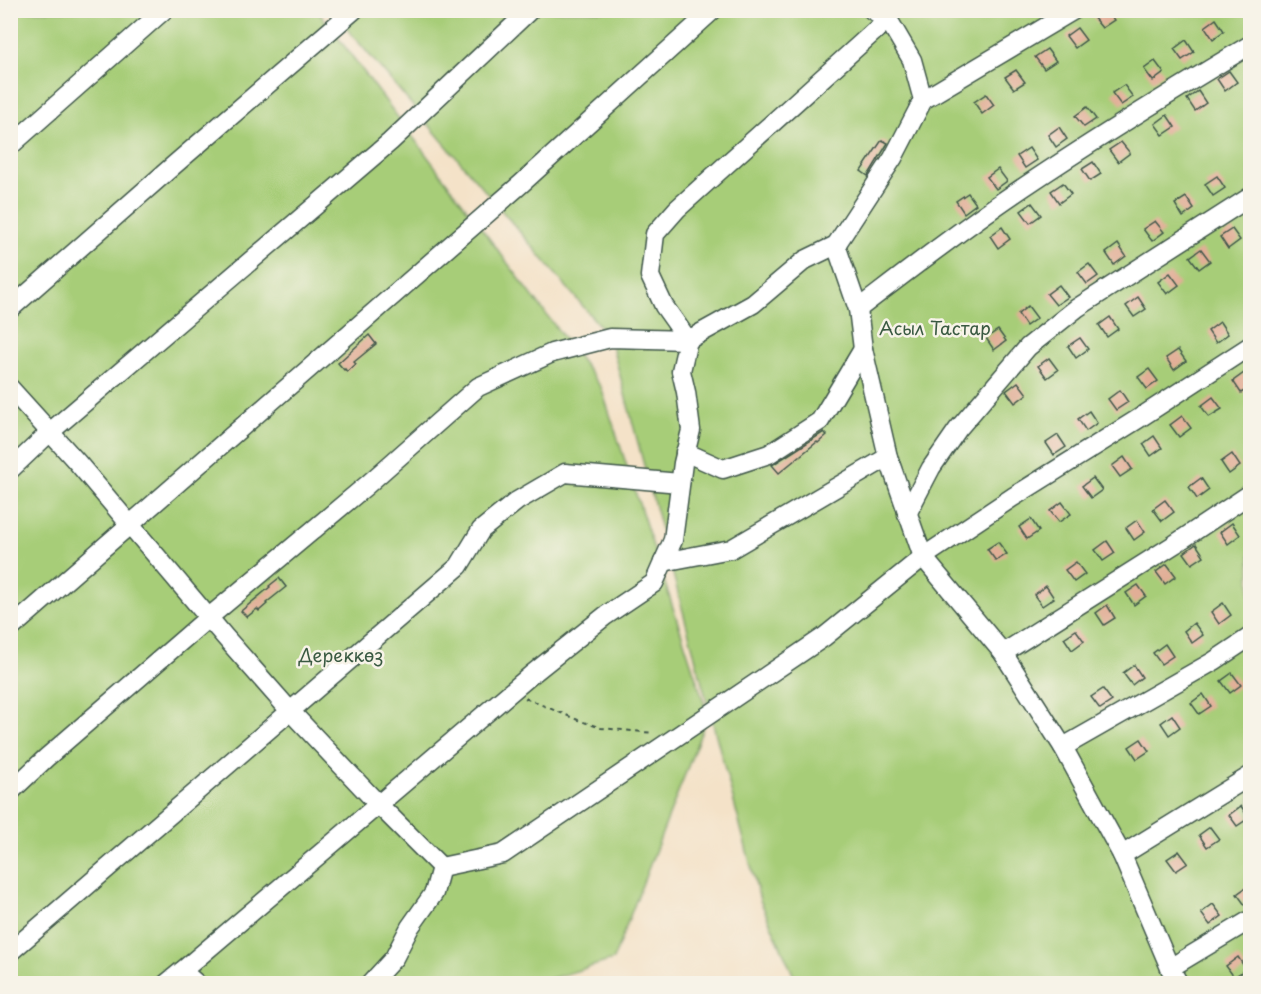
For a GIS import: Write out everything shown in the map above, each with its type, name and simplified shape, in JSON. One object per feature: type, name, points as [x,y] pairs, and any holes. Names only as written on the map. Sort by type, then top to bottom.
[{"type":"street","points":[[10,146],[164,10]]},
{"type":"street","points":[[10,309],[354,10]]},
{"type":"street","points":[[10,470],[50,432],[390,142],[530,10]]},
{"type":"street","points":[[872,10],[888,19],[912,60],[923,100]]},
{"type":"street","points":[[10,792],[46,758],[367,485],[478,387],[552,354],[610,339],[688,340],[753,304],[805,260],[836,244],[893,158],[923,100],[1074,10]]},
{"type":"street","points":[[10,629],[512,192],[705,13]]},
{"type":"street","points":[[166,984],[511,692],[605,616],[654,583],[673,540],[680,483],[691,430],[681,371],[688,340],[664,306],[650,276],[655,234],[677,209],[888,19]]},
{"type":"street","points":[[858,309],[929,254],[1012,195],[1168,94],[1251,45]]},
{"type":"street","points":[[908,514],[930,468],[958,429],[1028,347],[1077,308],[1251,197]]},
{"type":"street","points":[[836,244],[858,309],[863,349],[888,457],[923,557],[1003,653],[1064,747],[1122,855],[1175,976],[1251,920]]},
{"type":"street","points":[[441,867],[503,854],[824,637],[923,557],[1251,346]]},
{"type":"street","points":[[686,452],[723,469],[769,454],[820,421],[863,349]]},
{"type":"street","points":[[10,388],[291,712],[441,867]]},
{"type":"street","points":[[663,562],[731,549],[888,457]]},
{"type":"street","points":[[10,952],[459,566],[481,530],[517,501],[565,473],[680,483]]},
{"type":"street","points":[[1003,653],[1251,494]]},
{"type":"street","points":[[1064,747],[1214,661],[1251,637]]},
{"type":"street","points":[[1122,855],[1251,776]]},
{"type":"street","points":[[370,984],[394,958],[410,927],[434,894],[441,867]]},
{"type":"street","points":[[182,971],[196,984]]},
{"type":"path","points":[[511,692],[600,728],[676,738]]},
{"type":"green space","name":"Дереккөз","points":[[10,11],[318,11],[601,387],[708,715],[613,960],[533,984],[11,983]]},
{"type":"green space","name":"Асыл Тастар","points":[[332,11],[1250,11],[1250,983],[797,983],[760,900],[610,338]]},
{"type":"building","points":[[1102,10],[1107,10],[1114,20],[1102,28],[1093,17]]},
{"type":"building","points":[[1216,19],[1224,31],[1213,39],[1205,27]]},
{"type":"building","points":[[1077,28],[1086,40],[1075,48],[1066,36]]},
{"type":"building","points":[[1186,40],[1194,52],[1182,60],[1174,49]]},
{"type":"building","points":[[1047,49],[1056,61],[1044,69],[1035,57]]},
{"type":"building","points":[[1155,61],[1164,73],[1153,81],[1144,69]]},
{"type":"building","points":[[1016,70],[1025,82],[1014,89],[1005,77]]},
{"type":"building","points":[[1229,71],[1237,82],[1225,91],[1217,79]]},
{"type":"building","points":[[1124,85],[1133,97],[1121,105],[1112,93]]},
{"type":"building","points":[[1198,91],[1206,103],[1195,111],[1187,99]]},
{"type":"building","points":[[986,94],[994,105],[982,114],[974,102]]},
{"type":"building","points":[[1087,107],[1096,119],[1084,127],[1075,116]]},
{"type":"building","points":[[1167,115],[1175,127],[1163,135],[1155,124]]},
{"type":"building","points":[[1059,127],[1067,139],[1056,147],[1048,135]]},
{"type":"building","points":[[882,140],[888,143],[868,176],[861,171]]},
{"type":"building","points":[[1121,142],[1130,153],[1118,162],[1109,150]]},
{"type":"building","points":[[1029,148],[1037,160],[1025,168],[1017,156]]},
{"type":"building","points":[[1093,162],[1101,174],[1090,181],[1082,169]]},
{"type":"building","points":[[998,169],[1007,181],[996,189],[987,177]]},
{"type":"building","points":[[1217,176],[1225,188],[1213,196],[1205,184]]},
{"type":"building","points":[[1063,183],[1071,194],[1059,203],[1051,191]]},
{"type":"building","points":[[968,193],[976,204],[964,213],[956,201]]},
{"type":"building","points":[[1186,197],[1194,209],[1183,217],[1175,204]]},
{"type":"building","points":[[1032,203],[1041,215],[1030,223],[1021,211]]},
{"type":"building","points":[[1155,221],[1164,232],[1152,241],[1143,229]]},
{"type":"building","points":[[1002,227],[1010,239],[998,248],[990,236]]},
{"type":"building","points":[[1232,229],[1240,240],[1228,249],[1220,237]]},
{"type":"building","points":[[1118,244],[1126,256],[1114,265],[1106,253]]},
{"type":"building","points":[[1201,249],[1210,261],[1199,269],[1190,257]]},
{"type":"building","points":[[1089,264],[1098,276],[1087,284],[1078,272]]},
{"type":"building","points":[[1170,273],[1179,285],[1167,294],[1158,282]]},
{"type":"building","points":[[1059,285],[1068,297],[1056,305],[1047,294]]},
{"type":"building","points":[[1138,297],[1146,309],[1134,317],[1126,306]]},
{"type":"building","points":[[1028,306],[1037,318],[1026,326],[1018,314]]},
{"type":"building","points":[[1110,317],[1118,329],[1107,337],[1099,325]]},
{"type":"building","points":[[1220,322],[1228,334],[1216,343],[1208,331]]},
{"type":"building","points":[[998,330],[1006,341],[994,350],[986,338]]},
{"type":"building","points":[[369,335],[376,344],[354,362],[356,364],[347,372],[338,363]]},
{"type":"building","points":[[1080,338],[1088,349],[1076,358],[1068,346]]},
{"type":"building","points":[[1178,350],[1186,361],[1174,370],[1166,358]]},
{"type":"building","points":[[1049,358],[1058,370],[1047,378],[1038,366]]},
{"type":"building","points":[[1149,369],[1158,381],[1147,389],[1138,377]]},
{"type":"building","points":[[1244,373],[1251,387],[1241,393],[1233,381]]},
{"type":"building","points":[[1018,382],[1027,394],[1015,403],[1006,391]]},
{"type":"building","points":[[1120,390],[1128,402],[1116,410],[1108,399]]},
{"type":"building","points":[[1213,397],[1222,409],[1209,417],[1201,406]]},
{"type":"building","points":[[1089,411],[1097,423],[1086,431],[1078,419]]},
{"type":"building","points":[[1182,416],[1191,428],[1179,437],[1170,425]]},
{"type":"building","points":[[824,432],[827,435],[779,473],[772,465]]},
{"type":"building","points":[[1058,435],[1066,447],[1054,455],[1046,443]]},
{"type":"building","points":[[1154,436],[1162,448],[1151,456],[1143,444]]},
{"type":"building","points":[[1232,454],[1240,466],[1229,474],[1221,462]]},
{"type":"building","points":[[1124,457],[1132,469],[1120,477],[1112,466]]},
{"type":"building","points":[[1093,478],[1102,490],[1091,498],[1082,486]]},
{"type":"building","points":[[1201,478],[1209,490],[1197,499],[1189,487]]},
{"type":"building","points":[[1165,500],[1174,512],[1162,521],[1153,509]]},
{"type":"building","points":[[1062,502],[1071,514],[1059,522],[1050,511]]},
{"type":"building","points":[[1031,519],[1039,531],[1027,539],[1019,527]]},
{"type":"building","points":[[1137,520],[1145,532],[1134,540],[1126,528]]},
{"type":"building","points":[[1232,523],[1240,535],[1228,544],[1220,532]]},
{"type":"building","points":[[1107,541],[1115,553],[1103,561],[1095,550]]},
{"type":"building","points":[[998,542],[1007,554],[996,561],[987,549]]},
{"type":"building","points":[[1196,544],[1204,556],[1192,564],[1184,553]]},
{"type":"building","points":[[1076,562],[1085,574],[1074,582],[1065,570]]},
{"type":"building","points":[[1167,564],[1176,576],[1165,584],[1156,572]]},
{"type":"building","points":[[279,578],[286,587],[259,611],[257,609],[247,617],[241,611]]},
{"type":"building","points":[[1138,585],[1146,596],[1134,605],[1126,593]]},
{"type":"building","points":[[1046,586],[1054,598],[1042,606],[1034,595]]},
{"type":"building","points":[[1223,603],[1231,615],[1219,624],[1211,612]]},
{"type":"building","points":[[1107,605],[1115,618],[1104,625],[1096,613]]},
{"type":"building","points":[[1194,623],[1203,635],[1192,643],[1184,631]]},
{"type":"building","points":[[1076,630],[1084,641],[1072,650],[1064,638]]},
{"type":"building","points":[[1165,644],[1173,656],[1161,664],[1153,653]]},
{"type":"building","points":[[1134,665],[1142,677],[1132,685],[1123,673]]},
{"type":"building","points":[[1232,673],[1241,685],[1230,693],[1221,681]]},
{"type":"building","points":[[1103,689],[1112,701],[1100,709],[1091,697]]},
{"type":"building","points":[[1203,694],[1211,706],[1199,714],[1191,703]]},
{"type":"building","points":[[1172,715],[1180,727],[1169,735],[1161,723]]},
{"type":"building","points":[[1141,739],[1149,751],[1137,759],[1129,747]]},
{"type":"building","points":[[1241,806],[1249,818],[1237,826],[1229,815]]},
{"type":"building","points":[[1210,827],[1219,839],[1207,847],[1199,835]]},
{"type":"building","points":[[1179,851],[1188,863],[1176,871],[1167,859]]},
{"type":"building","points":[[1251,884],[1251,909],[1248,909],[1237,894]]},
{"type":"building","points":[[1213,904],[1222,916],[1210,925],[1201,913]]},
{"type":"building","points":[[1238,957],[1246,969],[1234,977],[1226,966]]}]
